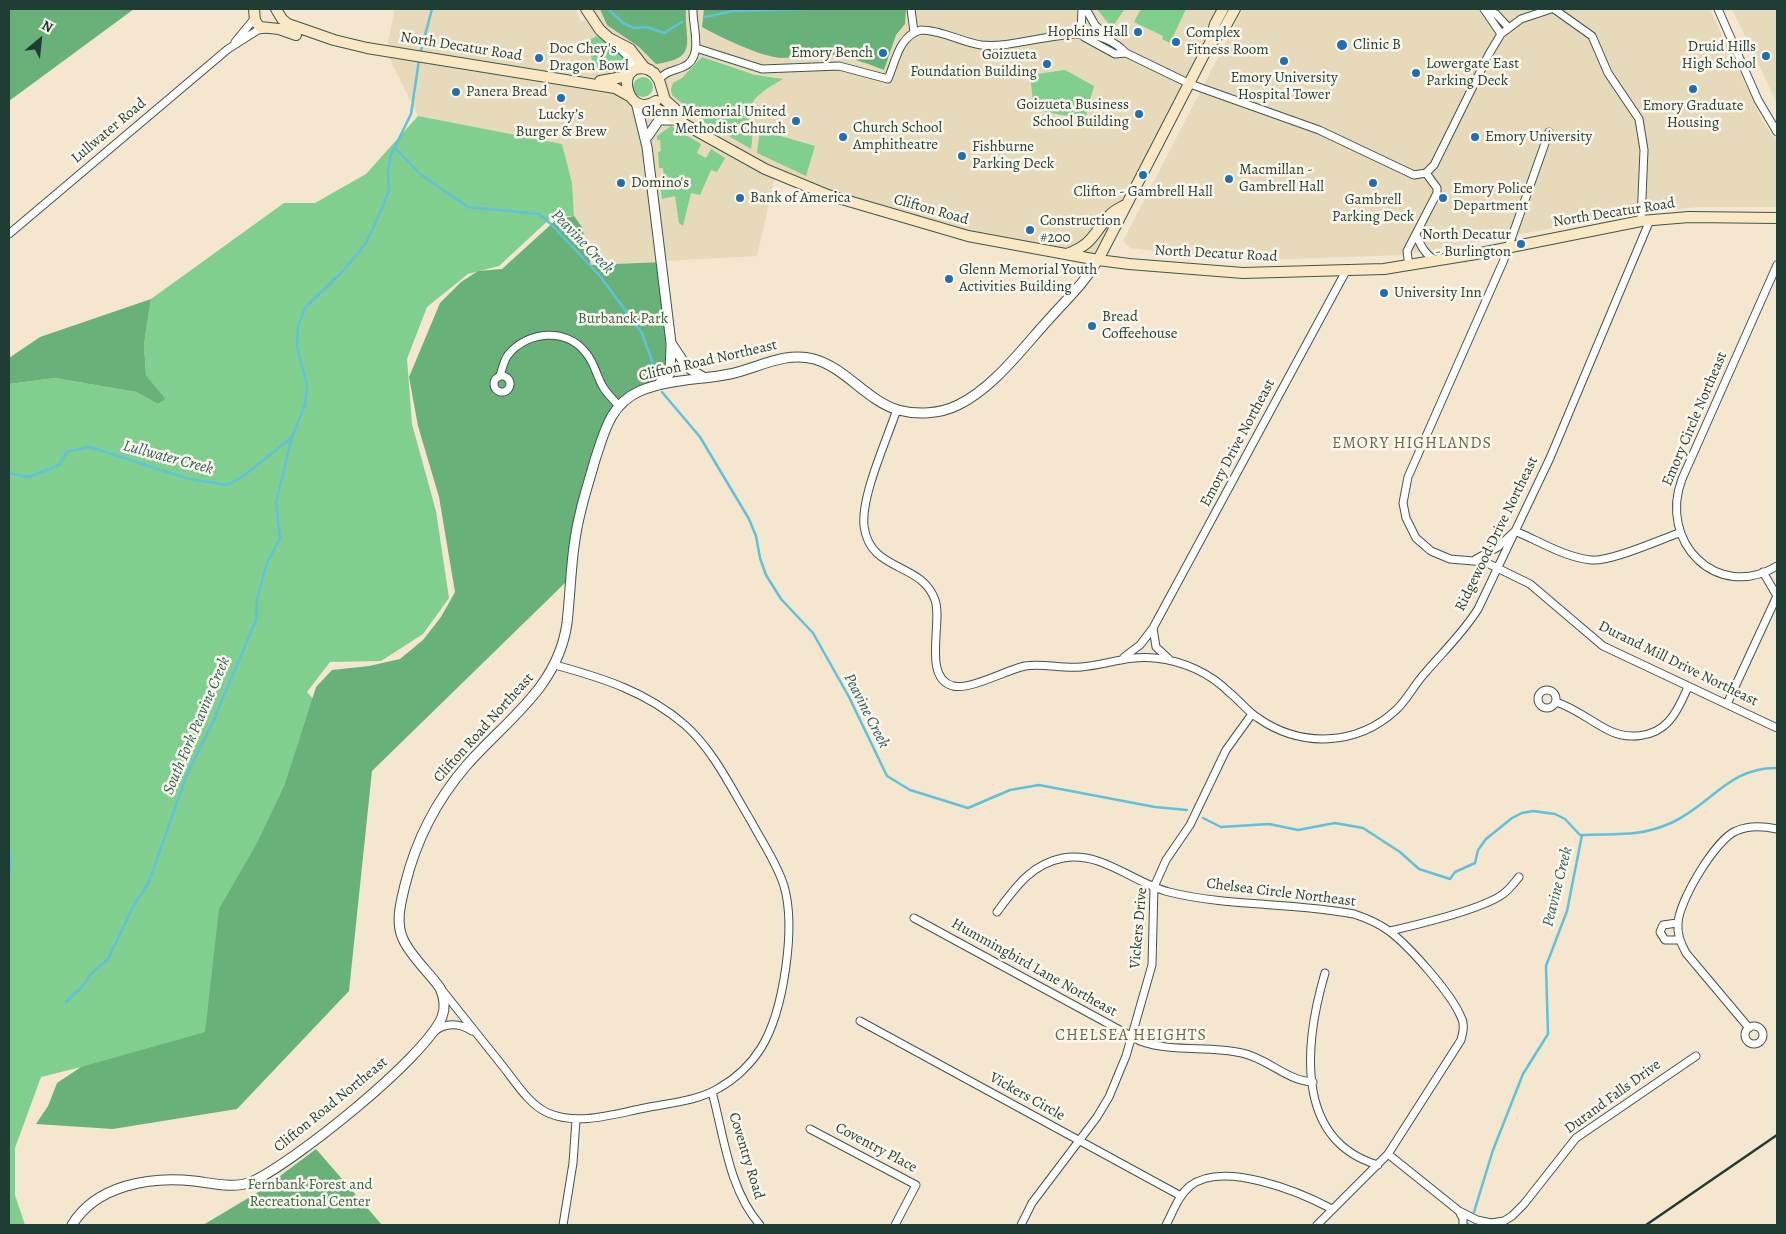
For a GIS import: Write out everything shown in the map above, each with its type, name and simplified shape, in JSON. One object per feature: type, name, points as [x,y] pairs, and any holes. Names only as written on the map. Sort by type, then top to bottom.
[{"type":"main road","points":[[1098,260],[1188,89],[1210,44],[1215,24],[1223,9]]},
{"type":"main road","points":[[1210,44],[1224,29],[1235,9]]},
{"type":"main road","name":"North Decatur Road","points":[[269,28],[278,21],[277,11]]},
{"type":"main road","name":"North Decatur Road","points":[[277,11],[288,24],[334,40],[615,88],[634,100]]},
{"type":"main road","name":"North Decatur Road","points":[[255,12],[260,27],[313,40],[334,40]]},
{"type":"main road","points":[[639,69],[648,69],[660,84],[669,104],[702,133],[650,105],[634,100],[626,84],[630,74],[639,69]]},
{"type":"main road","name":"North Decatur Road","points":[[584,82],[605,81],[630,74]]},
{"type":"main road","points":[[650,105],[657,99],[660,84]]},
{"type":"main road","name":"Clifton Road","points":[[702,133],[751,161],[810,189],[916,222],[1023,247]]},
{"type":"main road","points":[[1106,246],[1143,175]]},
{"type":"main road","points":[[1066,254],[1083,248],[1111,214],[1128,203]]},
{"type":"main road","name":"North Decatur Road","points":[[1023,247],[1098,260],[1215,272],[1346,271],[1409,266],[1645,220],[1689,217],[1777,218]]},
{"type":"street","points":[[586,9],[608,38],[631,58],[630,74]]},
{"type":"street","points":[[660,84],[666,73],[690,62],[696,48],[693,9]]},
{"type":"street","points":[[1081,35],[1082,9]]},
{"type":"street","points":[[1086,9],[1099,30],[1126,53],[1188,89],[1319,130],[1414,176],[1426,173],[1434,165],[1489,54],[1501,34],[1521,19],[1553,9]]},
{"type":"street","points":[[1501,34],[1484,9],[1496,14],[1508,28]]},
{"type":"street","name":"Ridgewood Drive Northeast","points":[[897,410],[866,501],[864,528],[869,543],[879,556],[918,576],[933,596],[938,624],[935,660],[944,680],[954,686],[966,686],[1026,666],[1042,664],[1074,668],[1140,657],[1170,660],[1198,670],[1216,681],[1252,714],[1278,730],[1308,739],[1342,738],[1373,726],[1400,705],[1420,679],[1464,630],[1486,596],[1550,458],[1645,220],[1644,150],[1639,119],[1611,79],[1592,36],[1553,9]]},
{"type":"street","points":[[1718,9],[1758,100],[1777,132]]},
{"type":"street","points":[[911,10],[914,32]]},
{"type":"street","name":"Lullwater Road","points":[[228,50],[255,12]]},
{"type":"street","name":"Lullwater Road","points":[[9,234],[228,50],[258,30],[269,28]]},
{"type":"street","points":[[696,48],[762,69],[839,66],[888,79],[904,40],[914,32],[927,30],[986,45],[1070,34],[1102,39],[1119,46]]},
{"type":"street","points":[[1081,35],[1115,54],[1126,53]]},
{"type":"street","points":[[608,38],[630,49],[648,69]]},
{"type":"street","points":[[634,100],[647,147],[671,343],[670,373],[656,386]]},
{"type":"street","points":[[647,147],[650,105]]},
{"type":"street","points":[[648,136],[659,120],[664,119],[684,123]]},
{"type":"street","name":"Durand Mill Drive Northeast","points":[[1549,132],[1508,247],[1418,453],[1404,491],[1406,518],[1421,544],[1443,557],[1485,562],[1535,587],[1596,642],[1777,728]]},
{"type":"street","points":[[1409,266],[1407,252],[1437,193],[1437,188],[1426,173]]},
{"type":"street","points":[[1416,234],[1422,249],[1431,258],[1438,261]]},
{"type":"street","name":"Clifton Road Northeast","points":[[72,1225],[85,1209],[117,1188],[159,1179],[248,1183],[274,1170],[364,1101],[406,1062],[431,1034],[444,1013],[444,1000],[440,988],[404,940],[400,927],[402,895],[419,839],[437,804],[474,757],[529,704],[544,684],[555,664],[566,627],[573,554],[580,513],[607,422],[619,406],[639,391],[656,386],[729,374],[788,358],[810,358],[831,366],[872,396],[897,410],[916,413],[950,409],[970,399],[1001,371],[1078,289],[1098,260]]},
{"type":"street","name":"Emory Circle Northeast","points":[[1777,265],[1679,487],[1675,509],[1679,533],[1692,553],[1714,570],[1737,575],[1764,572],[1777,566]]},
{"type":"street","name":"Emory Drive Northeast","points":[[1112,662],[1134,650],[1153,628],[1346,271]]},
{"type":"street","points":[[500,376],[508,356],[514,349],[526,341],[541,335],[554,335],[578,344],[588,354],[602,387],[619,406]]},
{"type":"street","points":[[671,343],[686,367],[704,377]]},
{"type":"street","points":[[1473,560],[1498,546],[1515,531],[1572,556],[1592,560],[1608,558],[1679,533]]},
{"type":"street","points":[[1727,704],[1777,596],[1764,572]]},
{"type":"street","points":[[1153,628],[1156,647],[1170,660]]},
{"type":"street","points":[[440,988],[534,1103],[547,1112],[576,1120],[690,1099],[712,1092],[735,1077],[753,1060],[763,1046],[776,1011],[788,940],[788,904],[784,884],[720,768],[705,746],[685,725],[636,691],[555,664]]},
{"type":"street","points":[[1556,702],[1568,706],[1618,734],[1642,736],[1658,729],[1670,720],[1688,687]]},
{"type":"street","name":"Vickers Drive","points":[[1021,1225],[1030,1207],[1107,1102],[1132,1037],[1152,965],[1154,886],[1166,860],[1190,825],[1226,750],[1252,714]]},
{"type":"street","points":[[1749,1028],[1692,960],[1680,940],[1678,923],[1689,893],[1724,838],[1734,831],[1752,827],[1777,829]]},
{"type":"street","name":"Chelsea Circle Northeast","points":[[997,912],[1030,872],[1062,858],[1080,857],[1098,861],[1154,886],[1197,897],[1342,912],[1365,918],[1390,931],[1430,973],[1452,1001],[1462,1018],[1464,1028],[1461,1040],[1452,1055],[1388,1154],[1317,1225]]},
{"type":"street","points":[[1390,931],[1417,925],[1496,899],[1507,891],[1519,877]]},
{"type":"street","name":"Hummingbird Lane Northeast","points":[[914,918],[1132,1037],[1152,1045],[1172,1048],[1242,1053],[1298,1080],[1313,1082]]},
{"type":"street","points":[[1678,923],[1663,925],[1660,932],[1666,940],[1680,940]]},
{"type":"street","points":[[1325,973],[1314,1015],[1313,1082],[1318,1111],[1332,1138],[1350,1154],[1378,1166]]},
{"type":"street","name":"Vickers Circle","points":[[860,1022],[1181,1196]]},
{"type":"street","points":[[431,1034],[442,1027],[461,1025],[480,1038]]},
{"type":"street","name":"Durand Falls Drive","points":[[1388,1154],[1459,1210],[1477,1220],[1491,1223],[1504,1220],[1512,1216],[1524,1204],[1576,1138],[1696,1056]]},
{"type":"street","name":"Coventry Road","points":[[712,1092],[740,1193],[748,1210],[760,1225]]},
{"type":"street","points":[[564,1225],[573,1163],[576,1120]]},
{"type":"street","name":"Coventry Place","points":[[810,1129],[916,1185],[895,1225]]},
{"type":"street","points":[[1166,1225],[1181,1196],[1190,1186],[1210,1177],[1263,1182],[1288,1188],[1332,1209]]},
{"type":"street","points":[[1459,1210],[1463,1219],[1463,1225]]},
{"type":"shaded area","points":[[395,9],[576,9],[581,22],[585,20],[595,33],[615,70],[643,102],[775,177],[757,256],[591,265],[582,227],[574,216],[572,183],[562,145],[418,116],[386,51]]},
{"type":"shaded area","points":[[586,9],[1223,9],[1098,260],[1010,245],[828,195],[702,133],[669,104],[661,86],[609,38]]},
{"type":"shaded area","name":"Emory University","points":[[1243,9],[1710,9],[1763,122],[1777,141],[1777,207],[1698,207],[1631,214],[1404,255],[1231,261],[1130,248],[1123,241]]},
{"type":"shaded area","name":"Druid Hills High School","points":[[1732,9],[1777,9],[1777,103]]},
{"type":"green space","points":[[9,9],[134,9],[9,101]]},
{"type":"green space","points":[[600,9],[686,9],[687,47],[679,58],[656,64],[639,47],[607,25]]},
{"type":"green space","points":[[704,9],[906,9],[905,24],[896,35],[884,70],[834,55],[816,54],[781,58],[763,54],[702,27]]},
{"type":"green space","points":[[1097,9],[1123,9],[1124,10],[1112,28]]},
{"type":"green space","points":[[1141,9],[1186,9],[1170,43],[1162,39],[1163,36],[1134,22]]},
{"type":"green space","points":[[597,36],[620,51],[626,59],[614,72],[595,71],[587,41]]},
{"type":"green space","points":[[702,57],[755,75],[783,79],[760,94],[751,105],[749,118],[752,136],[751,149],[703,121],[672,95],[673,83],[682,78]]},
{"type":"green space","points":[[1065,70],[1094,86],[1085,119],[1034,110],[1030,75]]},
{"type":"green space","points":[[639,77],[647,77],[653,83],[653,91],[647,97],[639,97],[633,91],[633,83]]},
{"type":"green space","points":[[418,116],[562,144],[572,183],[574,216],[553,216],[499,266],[468,274],[427,307],[407,359],[412,424],[436,511],[449,598],[423,634],[381,661],[330,662],[307,692],[334,722],[259,1055],[81,1067],[41,1077],[15,1148],[15,1195],[25,1225],[9,1225],[9,384],[55,378],[136,392],[158,404],[166,399],[146,375],[144,344],[151,299],[284,203],[315,203],[366,174]]},
{"type":"green space","points":[[671,126],[701,144],[697,153],[706,158],[711,149],[725,158],[717,172],[711,170],[700,195],[691,193],[683,226],[679,223],[675,196],[662,199],[660,181],[664,180],[663,168],[659,168],[658,152],[661,151],[660,140],[657,140],[657,136]]},
{"type":"green space","points":[[760,130],[815,146],[806,176],[757,153]]},
{"type":"green space","name":"Burbanck Park","points":[[574,216],[582,227],[591,265],[661,262],[667,367],[665,375],[630,398],[608,431],[582,500],[567,581],[372,771],[349,991],[237,1109],[113,1129],[36,1124],[48,1106],[57,1083],[81,1067],[205,1032],[219,909],[257,843],[285,784],[316,687],[332,670],[369,666],[400,659],[423,640],[441,617],[455,592],[439,497],[418,426],[409,377],[440,303],[461,282],[478,271],[502,269],[557,219]]},
{"type":"green space","points":[[151,299],[144,344],[146,375],[166,399],[158,404],[136,392],[55,378],[9,384],[9,358],[40,337]]},
{"type":"green space","name":"Fernbank Forest and Recreational Center","points":[[316,1149],[382,1225],[203,1225],[260,1191]]},
{"type":"water","points":[[9,848],[12,858],[9,888]]},
{"type":"waterway","name":"Peavine Creek","points":[[420,54],[432,9]]},
{"type":"waterway","points":[[608,9],[623,23],[634,28],[647,27],[664,33],[682,22]]},
{"type":"waterway","points":[[705,17],[733,11],[807,9]]},
{"type":"waterway","name":"South Fork Peavine Creek","points":[[66,1002],[81,988],[90,975],[108,959],[134,905],[148,884],[187,774],[212,724],[256,620],[257,599],[267,563],[280,538],[276,503],[292,437],[305,405],[307,386],[297,346],[298,325],[306,307],[343,271],[366,243],[380,213],[389,190],[388,171],[391,155],[411,114],[419,60]]},
{"type":"waterway","name":"Peavine Creek","points":[[395,148],[420,174],[468,207],[539,214],[552,225],[600,276],[642,333],[656,373]]},
{"type":"waterway","name":"Peavine Creek","points":[[662,392],[700,437],[749,519],[756,536],[760,558],[766,575],[781,599],[813,633],[849,697],[887,776],[910,790],[968,808],[1010,790],[1039,785],[1155,807],[1187,810]]},
{"type":"waterway","name":"Lullwater Creek","points":[[9,473],[29,477],[59,465],[67,452],[90,447],[189,479],[227,485],[242,477],[291,438]]},
{"type":"waterway","name":"Peavine Creek","points":[[1203,818],[1221,827],[1269,824],[1298,830],[1335,823],[1363,828],[1400,852],[1419,869],[1450,879],[1455,872],[1475,863],[1478,850],[1486,839],[1512,818],[1522,813],[1533,811],[1555,814],[1565,819],[1580,835],[1636,833],[1659,828],[1671,823],[1698,807],[1733,780],[1746,774],[1760,769],[1777,768]]},
{"type":"waterway","name":"Peavine Creek","points":[[1474,1212],[1493,1150],[1523,1074],[1548,1034],[1546,966],[1567,911],[1582,835]]},
{"type":"railway","points":[[1646,1225],[1777,1135]]},
{"type":"place","name":"Hopkins Hall","points":[[1138,32]]},
{"type":"place","name":"Complex Fitness Room","points":[[1176,42]]},
{"type":"place","name":"Clinic B","points":[[1342,45]]},
{"type":"place","name":"Emory Bench","points":[[883,53]]},
{"type":"place","name":"Druid Hills High School","points":[[1766,56]]},
{"type":"place","name":"Doc Chey's Dragon Bowl","points":[[539,58]]},
{"type":"place","name":"Emory University Hospital Tower","points":[[1284,61]]},
{"type":"place","name":"Goizueta Foundation Building","points":[[1047,64]]},
{"type":"place","name":"Lowergate East Parking Deck","points":[[1416,73]]},
{"type":"place","name":"Emory Graduate Housing","points":[[1693,89]]},
{"type":"place","name":"Panera Bread","points":[[456,92]]},
{"type":"place","name":"Lucky’s Burger & Brew","points":[[561,98]]},
{"type":"place","name":"Goizueta Business School Building","points":[[1139,114]]},
{"type":"place","name":"Glenn Memorial United Methodist Church","points":[[796,121]]},
{"type":"place","name":"Church School Amphitheatre","points":[[843,137]]},
{"type":"place","name":"Emory University","points":[[1475,137]]},
{"type":"place","name":"Fishburne Parking Deck","points":[[962,156]]},
{"type":"place","name":"Clifton - Gambrell Hall","points":[[1143,175]]},
{"type":"place","name":"Macmillan - Gambrell Hall","points":[[1229,179]]},
{"type":"place","name":"Domino's","points":[[621,183]]},
{"type":"place","name":"Gambrell Parking Deck","points":[[1373,183]]},
{"type":"place","name":"Bank of America","points":[[740,198]]},
{"type":"place","name":"Emory Police Department","points":[[1443,198]]},
{"type":"place","name":"Construction #200","points":[[1030,230]]},
{"type":"place","name":"North Decatur - Burlington","points":[[1521,244]]},
{"type":"place","name":"Glenn Memorial Youth Activities Building","points":[[949,279]]},
{"type":"place","name":"University Inn","points":[[1384,293]]},
{"type":"place","name":"Bread Coffeehouse","points":[[1092,326]]},
{"type":"district","name":"EMORY HIGHLANDS","points":[[1412,444]]},
{"type":"district","name":"CHELSEA HEIGHTS","points":[[1131,1036]]}]
